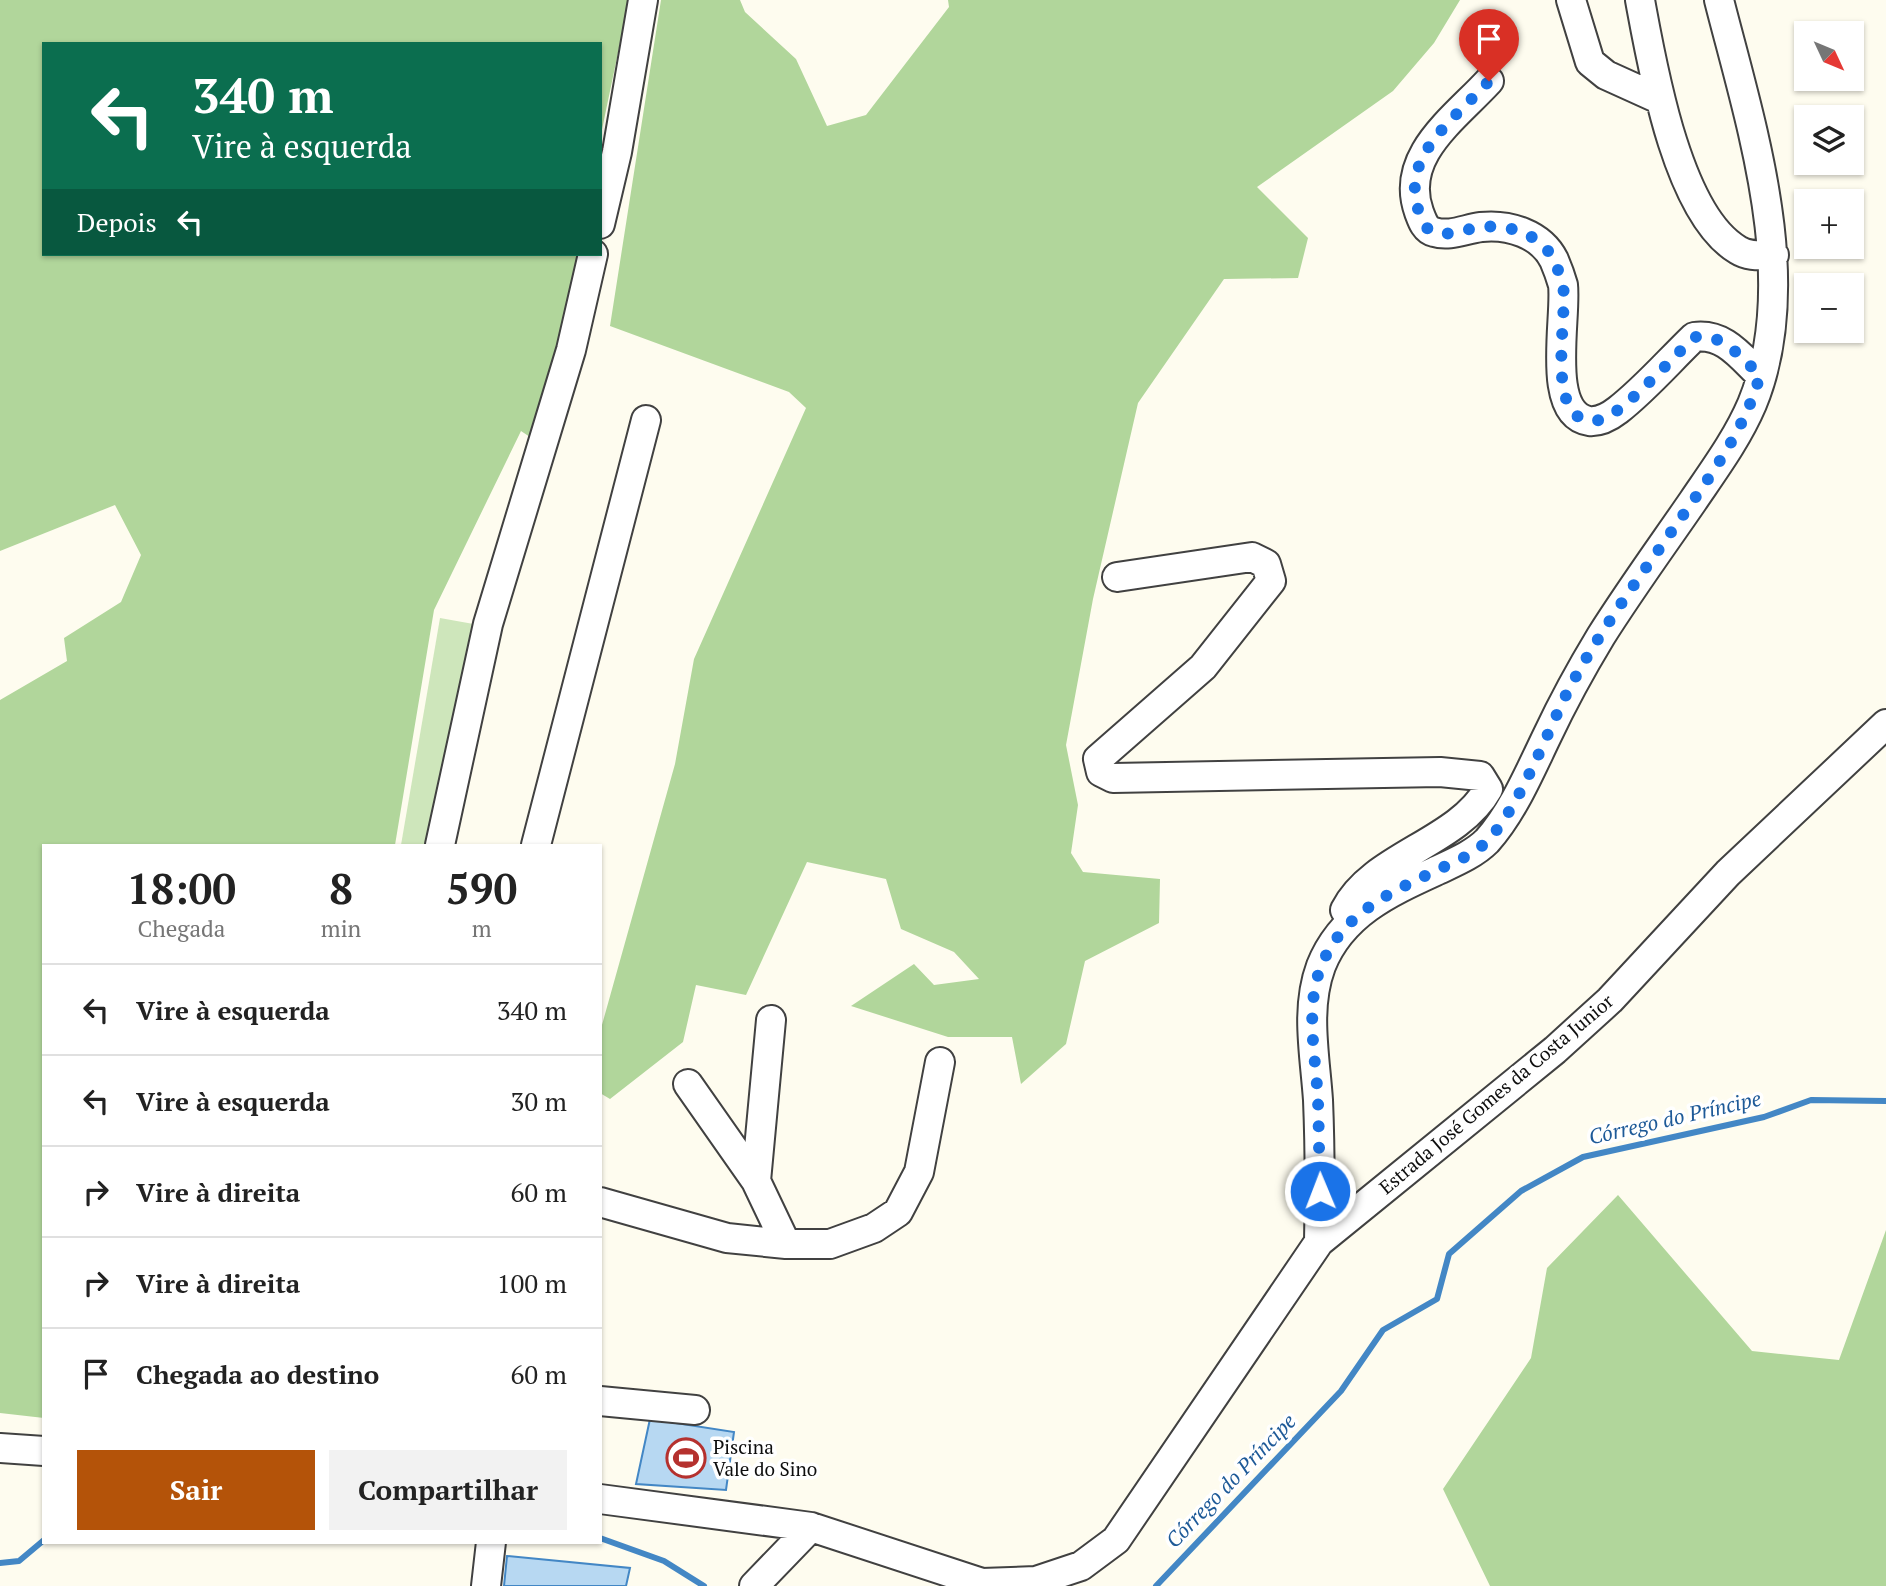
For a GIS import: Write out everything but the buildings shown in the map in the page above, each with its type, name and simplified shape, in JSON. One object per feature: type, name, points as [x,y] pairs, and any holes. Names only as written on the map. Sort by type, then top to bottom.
[{"type":"street","points":[[602,216],[617,152],[643,0]]},
{"type":"street","points":[[1571,0],[1590,62],[1606,75],[1659,99]]},
{"type":"street","points":[[1640,0],[1659,99],[1690,187],[1718,234],[1739,250],[1754,256],[1774,254]]},
{"type":"street","points":[[1335,939],[1359,912],[1392,891],[1464,857],[1484,844],[1498,827],[1525,780],[1569,689],[1602,634],[1726,453],[1753,403],[1772,320],[1774,254],[1755,141],[1719,0]]},
{"type":"street","points":[[1489,81],[1421,156],[1415,172],[1414,198],[1424,224],[1431,232],[1448,234],[1484,227],[1522,230],[1553,259],[1563,285],[1562,390],[1571,412],[1583,420],[1597,422],[1617,411],[1695,337],[1710,335],[1723,342],[1760,375]]},
{"type":"street","points":[[440,844],[488,624],[571,350],[593,256]]},
{"type":"street","points":[[536,844],[646,419]]},
{"type":"street","points":[[1117,577],[1252,557],[1266,565],[1271,581],[1203,667],[1098,759],[1101,772],[1113,778],[1440,772],[1480,776],[1488,789],[1481,802],[1433,840],[1374,877],[1347,906],[1335,939],[1321,966],[1312,1001],[1318,1100],[1319,1242]]},
{"type":"street","name":"Estrada José Gomes da Costa Junior","points":[[602,1499],[811,1527],[982,1583],[1036,1581],[1081,1566],[1116,1540],[1319,1242],[1555,1050],[1610,1000],[1728,873],[1886,724]]},
{"type":"street","points":[[755,1181],[771,1020]]},
{"type":"street","points":[[602,1203],[727,1238],[786,1244],[830,1244],[874,1228],[898,1212],[919,1172],[940,1062]]},
{"type":"street","points":[[688,1084],[755,1181],[786,1244]]},
{"type":"street","points":[[602,1401],[695,1410]]},
{"type":"street","points":[[0,1448],[42,1451]]},
{"type":"street","points":[[754,1586],[811,1527]]},
{"type":"street","points":[[486,1586],[491,1544]]},
{"type":"green space","points":[[0,0],[629,0],[602,129],[602,42],[42,42],[42,256],[580,256],[539,443],[521,431],[434,610],[395,844],[42,844],[42,1418],[0,1413],[0,700],[67,661],[64,638],[121,602],[141,555],[115,505],[0,551]]},
{"type":"green space","points":[[661,0],[740,0],[745,12],[796,59],[827,126],[866,115],[949,7],[948,0],[1460,0],[1434,43],[1393,91],[1257,187],[1308,238],[1298,278],[1224,279],[1138,403],[1093,599],[1066,745],[1078,805],[1071,853],[1083,872],[1160,879],[1159,923],[1085,961],[1066,1044],[1021,1084],[1012,1037],[948,1037],[851,1006],[914,964],[934,985],[979,979],[954,952],[901,929],[886,879],[807,862],[746,995],[696,985],[683,1042],[610,1099],[602,1094],[602,1025],[675,764],[694,659],[806,408],[789,392],[610,326]]},
{"type":"green space","points":[[440,618],[479,625],[429,844],[401,844]]},
{"type":"green space","points":[[1618,1195],[1752,1351],[1839,1360],[1886,1230],[1886,1586],[1490,1586],[1443,1489],[1531,1358],[1547,1268]]},
{"type":"water","name":"Piscina Vale do Sino","points":[[650,1419],[734,1432],[726,1490],[636,1484]]},
{"type":"water","points":[[507,1556],[630,1568],[626,1586],[504,1586]]},
{"type":"waterway","name":"Córrego do Príncipe","points":[[1156,1586],[1341,1391],[1383,1330],[1437,1299],[1449,1254],[1521,1191],[1583,1157],[1764,1117],[1811,1100],[1886,1101]]},
{"type":"waterway","name":"Córrego do Príncipe","points":[[602,1539],[664,1561],[704,1586]]},
{"type":"waterway","name":"Córrego do Príncipe","points":[[0,1563],[19,1561],[42,1542]]},
{"type":"place","name":"Piscina Vale do Sino","points":[[686,1458]]},
{"type":"route","points":[[1320,1191],[1312,1001],[1321,966],[1335,939],[1359,912],[1392,891],[1464,857],[1484,844],[1498,827],[1525,780],[1569,689],[1602,634],[1726,453],[1753,403],[1760,375],[1723,342],[1710,335],[1695,337],[1617,411],[1597,422],[1583,420],[1571,412],[1562,390],[1563,285],[1553,259],[1539,242],[1522,230],[1484,227],[1448,234],[1431,232],[1424,224],[1414,198],[1415,172],[1421,156],[1489,81]]}]
